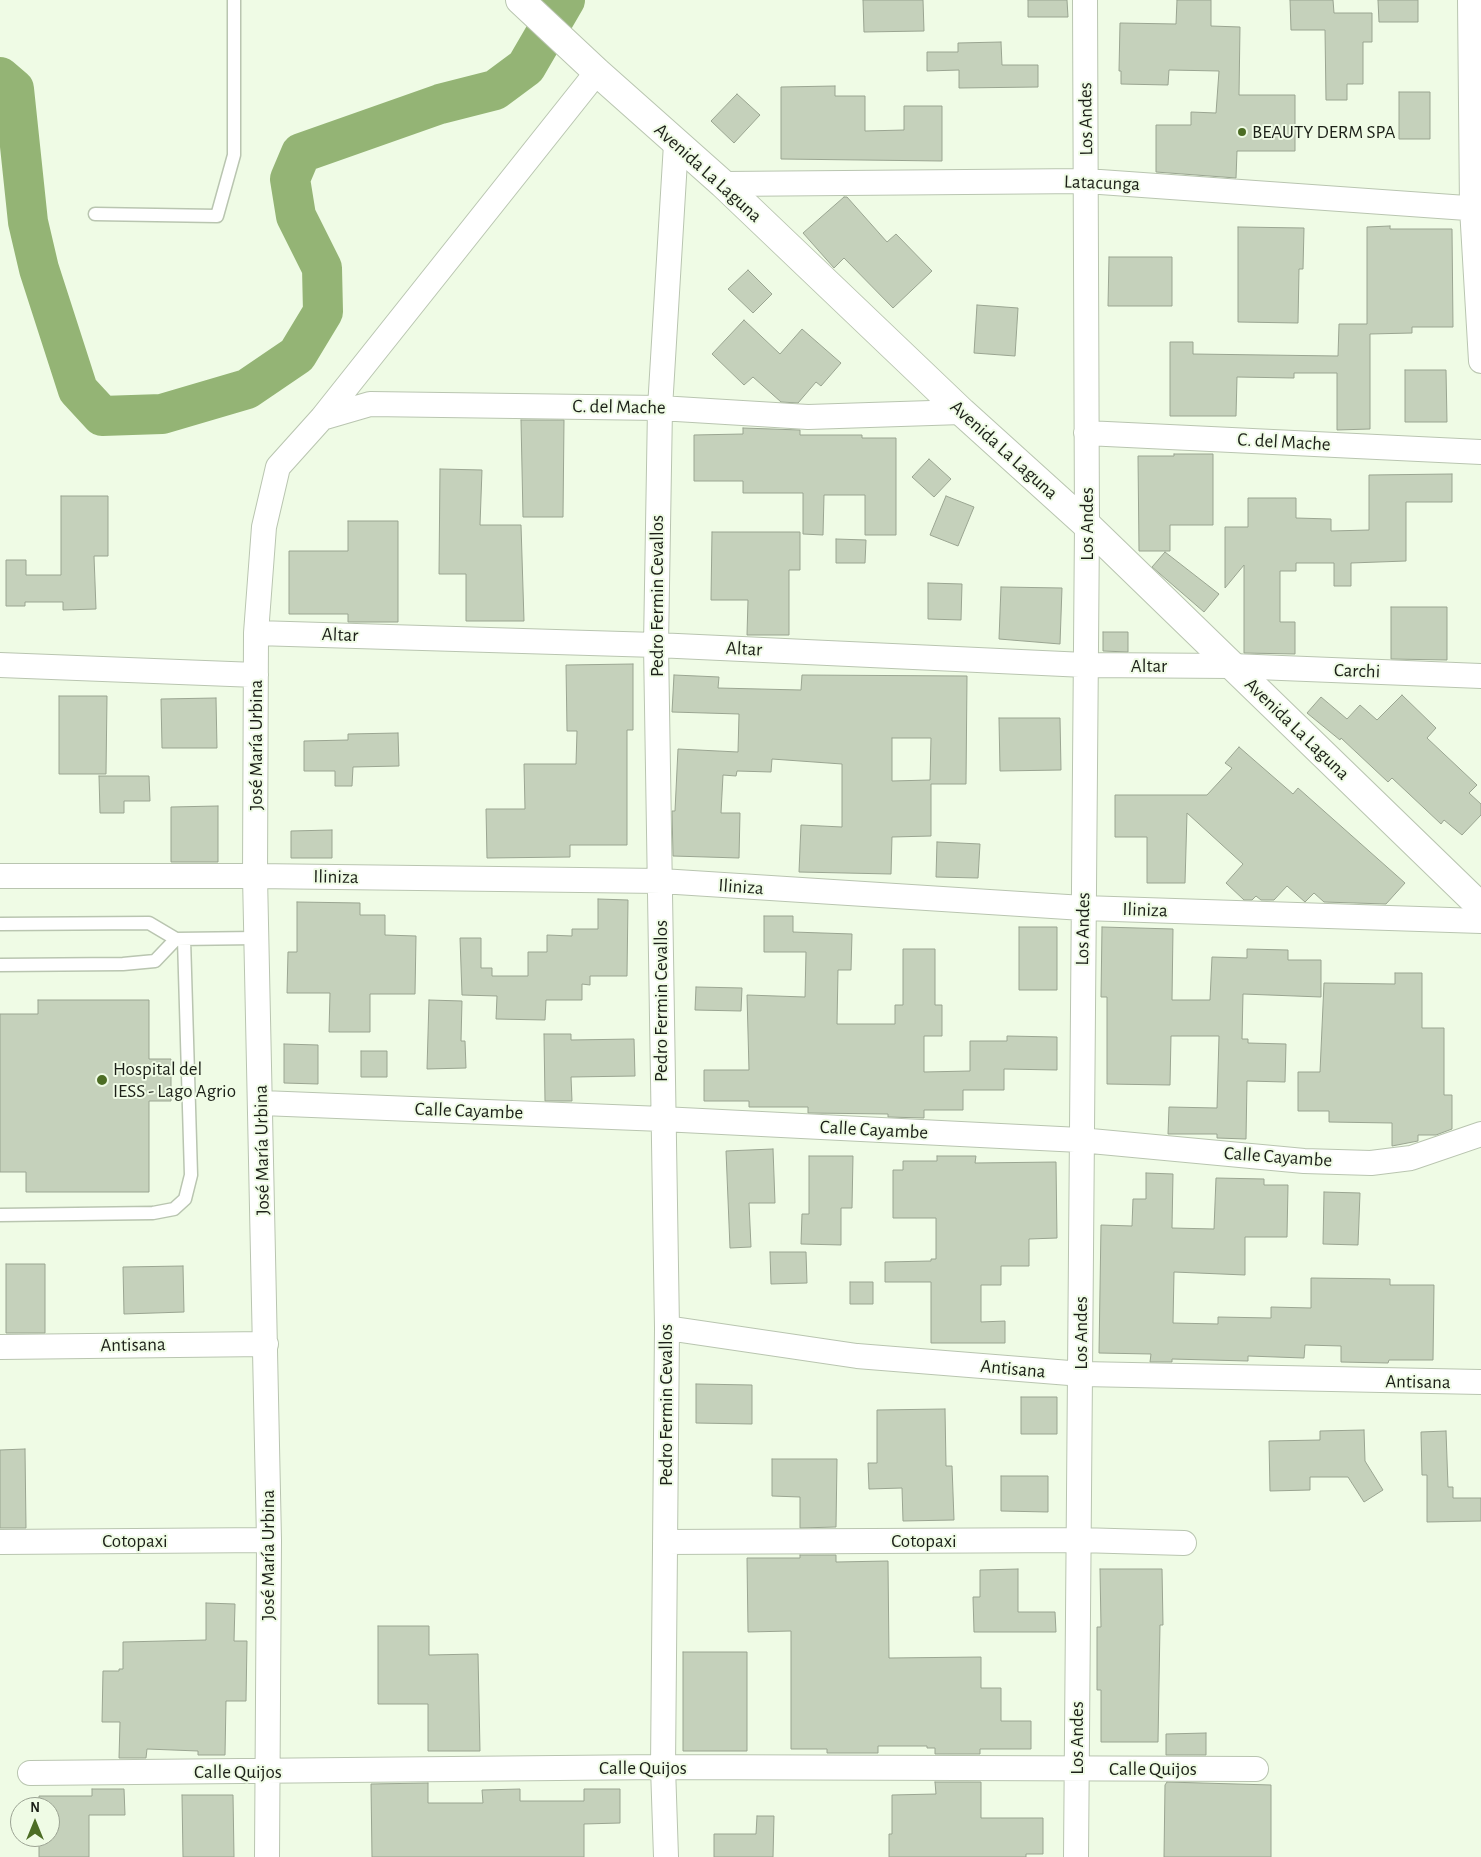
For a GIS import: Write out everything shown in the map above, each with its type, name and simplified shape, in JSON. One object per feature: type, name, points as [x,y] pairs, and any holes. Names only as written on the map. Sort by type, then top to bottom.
[{"type":"street","name":"Avenida La Laguna","points":[[520,0],[596,72],[723,184],[962,412],[1087,525],[1481,907]]},
{"type":"street","name":"Los Andes","points":[[1076,1857],[1082,1374],[1080,1140],[1087,525],[1085,0]]},
{"type":"street","points":[[1470,0],[1481,362]]},
{"type":"street","points":[[322,418],[596,72]]},
{"type":"street","name":"Pedro Fermin Cevallos","points":[[666,1857],[663,1767],[667,1328],[662,1119],[656,644],[660,408],[676,144]]},
{"type":"street","name":"Latacunga","points":[[723,184],[1086,181],[1476,208]]},
{"type":"street","name":"C. del Mache","points":[[322,418],[370,404],[660,408],[808,417],[962,412]]},
{"type":"street","name":"José María Urbina","points":[[268,1857],[269,1540],[262,1102],[255,876],[256,633],[264,527],[278,467],[322,418]]},
{"type":"street","name":"C. del Mache","points":[[1086,432],[1481,452]]},
{"type":"street","name":"Altar","points":[[256,633],[656,644],[1085,665],[1232,666]]},
{"type":"street","points":[[0,665],[256,674]]},
{"type":"street","name":"Carchi","points":[[1232,666],[1481,676]]},
{"type":"street","name":"Iliniza","points":[[0,876],[255,876],[660,881],[1083,908],[1481,922]]},
{"type":"street","name":"Calle Cayambe","points":[[262,1102],[662,1119],[1080,1140],[1304,1161],[1371,1163],[1410,1158],[1481,1134]]},
{"type":"street","name":"Antisana","points":[[667,1328],[857,1356],[1082,1374],[1481,1382]]},
{"type":"street","name":"Antisana","points":[[0,1347],[266,1344]]},
{"type":"street","name":"Cotopaxi","points":[[0,1542],[269,1540]]},
{"type":"street","name":"Cotopaxi","points":[[665,1542],[1079,1540],[1184,1543]]},
{"type":"street","name":"Calle Quijos","points":[[30,1773],[663,1767],[1256,1769]]},
{"type":"lane","points":[[95,214],[218,216],[234,156],[234,0]]},
{"type":"lane","points":[[0,924],[149,923],[180,939],[257,938]]},
{"type":"lane","points":[[0,965],[123,964],[155,961],[180,939]]},
{"type":"lane","points":[[0,1215],[153,1213],[174,1208],[186,1199],[191,1175],[180,939]]},
{"type":"building","points":[[863,0],[923,0],[924,31],[864,32]]},
{"type":"building","points":[[1028,0],[1067,0],[1068,17],[1028,17]]},
{"type":"building","points":[[1177,0],[1211,0],[1211,26],[1240,27],[1239,95],[1295,95],[1295,151],[1237,151],[1236,178],[1156,172],[1156,125],[1191,125],[1191,112],[1216,113],[1219,71],[1169,70],[1168,85],[1121,84],[1121,71],[1119,71],[1120,23],[1176,24]]},
{"type":"building","points":[[1290,0],[1333,0],[1334,13],[1372,13],[1372,42],[1363,42],[1363,84],[1347,84],[1347,100],[1326,100],[1325,30],[1291,30]]},
{"type":"building","points":[[1378,0],[1418,0],[1418,22],[1379,22]]},
{"type":"building","points":[[1001,42],[1002,65],[1038,65],[1038,87],[959,88],[959,70],[927,71],[927,52],[958,52],[958,43]]},
{"type":"building","points":[[835,86],[835,96],[865,96],[865,131],[904,130],[904,106],[942,106],[942,161],[781,159],[781,87]]},
{"type":"building","points":[[1399,92],[1430,92],[1430,139],[1399,139]]},
{"type":"building","points":[[737,94],[760,115],[734,143],[711,121]]},
{"type":"building","points":[[844,197],[847,197],[887,242],[896,234],[932,271],[893,308],[844,258],[834,268],[803,233]]},
{"type":"building","points":[[1390,226],[1390,229],[1452,229],[1453,327],[1412,327],[1412,333],[1370,334],[1370,429],[1337,430],[1337,373],[1294,373],[1294,378],[1237,377],[1236,416],[1170,416],[1170,342],[1193,342],[1193,354],[1338,356],[1339,324],[1367,324],[1367,227]]},
{"type":"building","points":[[1238,227],[1304,228],[1303,269],[1299,269],[1298,323],[1238,322]]},
{"type":"building","points":[[1109,257],[1172,257],[1172,306],[1108,306]]},
{"type":"building","points":[[748,270],[772,294],[753,313],[728,289]]},
{"type":"building","points":[[977,305],[1018,308],[1015,356],[974,353]]},
{"type":"building","points":[[744,320],[780,354],[802,329],[841,363],[821,386],[816,382],[798,403],[781,402],[753,377],[744,385],[712,354]]},
{"type":"building","points":[[1405,370],[1446,370],[1447,422],[1405,422]]},
{"type":"building","points":[[521,420],[564,420],[563,517],[523,517]]},
{"type":"building","points":[[743,428],[800,430],[800,435],[862,435],[862,438],[896,438],[896,535],[865,535],[865,495],[824,495],[823,535],[803,534],[803,493],[743,493],[743,481],[694,481],[694,435],[743,434]]},
{"type":"building","points":[[1174,454],[1213,454],[1213,525],[1170,525],[1170,551],[1139,551],[1138,456],[1174,456]]},
{"type":"building","points":[[929,459],[951,479],[934,497],[912,477]]},
{"type":"building","points":[[440,469],[482,470],[480,525],[521,525],[524,621],[466,621],[466,574],[439,574]]},
{"type":"building","points":[[1452,474],[1452,502],[1406,502],[1406,561],[1351,563],[1351,586],[1334,586],[1334,563],[1296,563],[1296,571],[1280,571],[1280,622],[1295,622],[1295,654],[1244,653],[1244,565],[1225,588],[1225,527],[1248,527],[1248,498],[1296,498],[1296,518],[1331,519],[1331,531],[1369,530],[1369,475]]},
{"type":"building","points":[[61,496],[108,496],[108,556],[94,556],[96,609],[63,610],[63,602],[25,602],[25,606],[6,606],[6,560],[26,560],[26,575],[61,575]]},
{"type":"building","points":[[946,496],[974,507],[958,546],[930,535]]},
{"type":"building","points":[[348,521],[398,521],[398,622],[348,622],[348,614],[289,614],[289,551],[348,551]]},
{"type":"building","points":[[712,532],[800,532],[800,570],[789,570],[789,635],[747,635],[748,600],[711,600]]},
{"type":"building","points":[[836,539],[866,540],[865,563],[836,563]]},
{"type":"building","points":[[1165,552],[1219,594],[1204,612],[1152,567]]},
{"type":"building","points":[[928,583],[962,584],[961,620],[928,619]]},
{"type":"building","points":[[1001,587],[1062,588],[1060,644],[999,639]]},
{"type":"building","points":[[1391,607],[1447,607],[1447,660],[1391,659]]},
{"type":"building","points":[[1103,632],[1128,632],[1128,652],[1103,651]]},
{"type":"building","points":[[633,664],[633,730],[627,730],[627,845],[570,845],[570,857],[487,858],[486,809],[525,809],[524,764],[576,764],[577,731],[567,731],[566,665]]},
{"type":"building","points":[[674,675],[719,677],[718,688],[801,690],[802,675],[967,676],[966,784],[931,784],[931,836],[892,837],[891,874],[799,872],[801,825],[842,827],[842,764],[772,759],[771,772],[737,771],[736,776],[723,775],[721,813],[740,813],[739,858],[673,856],[672,811],[675,811],[678,749],[738,752],[739,714],[672,712]],"holes":[[[892,738],[931,738],[930,780],[892,781]]]},
{"type":"building","points":[[1402,695],[1436,728],[1427,738],[1477,785],[1469,793],[1481,804],[1481,815],[1462,835],[1444,820],[1441,824],[1392,778],[1388,782],[1341,738],[1340,740],[1307,713],[1321,697],[1347,719],[1360,705],[1377,720]]},
{"type":"building","points":[[59,696],[107,696],[106,774],[59,774]]},
{"type":"building","points":[[216,698],[217,748],[162,748],[161,699]]},
{"type":"building","points":[[999,718],[1060,718],[1061,770],[1000,771]]},
{"type":"building","points":[[398,733],[399,766],[353,767],[352,786],[335,786],[335,771],[304,771],[304,741],[348,740],[348,734]]},
{"type":"building","points":[[1239,747],[1293,794],[1298,788],[1405,883],[1386,904],[1324,902],[1314,893],[1305,902],[1287,886],[1274,900],[1261,900],[1256,896],[1252,900],[1244,900],[1226,883],[1243,864],[1187,813],[1185,883],[1147,883],[1147,837],[1115,837],[1115,795],[1207,795],[1232,768],[1225,763]]},
{"type":"building","points":[[99,776],[149,776],[150,801],[124,801],[124,813],[100,813]]},
{"type":"building","points":[[218,806],[218,862],[171,862],[171,807]]},
{"type":"building","points":[[332,830],[332,858],[291,858],[291,831]]},
{"type":"building","points":[[937,842],[980,844],[978,878],[936,877]]},
{"type":"building","points":[[598,899],[628,900],[627,976],[590,976],[590,985],[582,984],[582,1000],[546,1000],[545,1020],[496,1019],[497,996],[462,995],[460,938],[481,938],[481,968],[492,968],[492,976],[528,976],[528,952],[547,952],[547,935],[572,936],[572,929],[598,929]]},
{"type":"building","points":[[297,902],[360,903],[360,915],[385,915],[385,935],[416,936],[415,994],[370,994],[370,1032],[329,1032],[330,993],[287,993],[288,952],[297,952]]},
{"type":"building","points":[[764,916],[793,916],[793,932],[852,934],[851,970],[838,970],[837,1024],[895,1024],[895,1005],[903,1005],[903,949],[935,949],[935,1005],[942,1005],[942,1036],[924,1036],[924,1072],[970,1071],[970,1041],[1007,1041],[1007,1036],[1057,1037],[1057,1070],[1004,1069],[1004,1090],[963,1090],[963,1110],[924,1110],[924,1118],[888,1117],[888,1114],[808,1113],[808,1107],[749,1107],[749,1101],[704,1101],[704,1070],[749,1070],[747,995],[805,997],[806,952],[764,952]]},
{"type":"building","points":[[1019,927],[1057,927],[1057,990],[1019,990]]},
{"type":"building","points":[[1102,927],[1173,929],[1172,1000],[1210,1000],[1212,957],[1247,958],[1247,949],[1288,950],[1288,960],[1321,960],[1321,997],[1243,994],[1242,1039],[1248,1039],[1248,1043],[1286,1044],[1285,1082],[1247,1081],[1246,1139],[1217,1138],[1217,1134],[1168,1134],[1169,1107],[1217,1108],[1219,1036],[1171,1036],[1170,1085],[1107,1084],[1107,997],[1101,997]]},
{"type":"building","points":[[1395,973],[1422,973],[1422,1028],[1444,1028],[1444,1095],[1452,1095],[1452,1129],[1436,1135],[1418,1135],[1418,1141],[1392,1146],[1392,1123],[1329,1122],[1329,1111],[1298,1111],[1298,1072],[1320,1072],[1324,983],[1395,984]]},
{"type":"building","points":[[696,987],[742,988],[741,1011],[695,1010]]},
{"type":"building","points":[[38,1000],[149,1000],[149,1059],[171,1059],[171,1101],[149,1101],[149,1192],[26,1192],[26,1172],[0,1172],[0,1014],[38,1014]]},
{"type":"building","points":[[429,1000],[462,1001],[461,1041],[465,1041],[466,1068],[427,1069]]},
{"type":"building","points":[[544,1034],[571,1034],[571,1040],[634,1039],[635,1076],[571,1077],[572,1101],[545,1101]]},
{"type":"building","points":[[284,1044],[318,1045],[318,1084],[284,1083]]},
{"type":"building","points":[[361,1051],[387,1051],[387,1077],[361,1077]]},
{"type":"building","points":[[773,1149],[775,1203],[749,1203],[751,1247],[730,1248],[726,1151]]},
{"type":"building","points":[[809,1156],[853,1156],[852,1208],[841,1208],[841,1245],[801,1244],[802,1214],[809,1214]]},
{"type":"building","points":[[937,1156],[976,1156],[975,1163],[1056,1162],[1057,1238],[1029,1239],[1029,1266],[1001,1266],[1001,1285],[981,1285],[981,1322],[1005,1321],[1005,1343],[931,1343],[931,1282],[885,1282],[885,1262],[931,1261],[931,1259],[936,1259],[936,1218],[893,1218],[893,1170],[903,1170],[903,1161],[937,1161]]},
{"type":"building","points":[[1146,1173],[1173,1174],[1172,1228],[1214,1229],[1216,1178],[1264,1179],[1264,1185],[1288,1185],[1287,1237],[1245,1237],[1245,1275],[1174,1272],[1173,1323],[1218,1324],[1218,1317],[1271,1318],[1271,1307],[1311,1308],[1311,1278],[1390,1279],[1390,1285],[1434,1285],[1433,1360],[1389,1360],[1388,1363],[1341,1362],[1341,1346],[1305,1345],[1304,1358],[1248,1356],[1248,1361],[1172,1359],[1172,1362],[1150,1362],[1151,1354],[1099,1353],[1101,1225],[1132,1226],[1133,1199],[1146,1199]]},
{"type":"building","points":[[1324,1192],[1360,1193],[1358,1245],[1323,1244]]},
{"type":"building","points":[[770,1252],[806,1252],[807,1283],[771,1284]]},
{"type":"building","points":[[6,1264],[45,1264],[45,1333],[6,1333]]},
{"type":"building","points":[[183,1266],[184,1312],[124,1314],[123,1267]]},
{"type":"building","points":[[850,1282],[873,1282],[873,1304],[850,1304]]},
{"type":"building","points":[[696,1384],[752,1385],[752,1424],[696,1423]]},
{"type":"building","points":[[1021,1397],[1057,1397],[1057,1434],[1021,1434]]},
{"type":"building","points":[[945,1409],[946,1466],[952,1466],[954,1520],[903,1521],[902,1488],[869,1489],[868,1463],[877,1463],[877,1410]]},
{"type":"building","points":[[1364,1430],[1365,1461],[1383,1490],[1364,1502],[1348,1477],[1310,1477],[1310,1490],[1270,1491],[1269,1441],[1320,1440],[1320,1431]]},
{"type":"building","points":[[1446,1431],[1448,1487],[1453,1487],[1453,1498],[1481,1498],[1481,1521],[1427,1522],[1427,1475],[1422,1475],[1421,1432]]},
{"type":"building","points":[[25,1449],[26,1528],[0,1528],[0,1450]]},
{"type":"building","points":[[772,1459],[837,1459],[836,1527],[800,1528],[800,1497],[772,1496]]},
{"type":"building","points":[[1001,1476],[1048,1476],[1048,1512],[1001,1511]]},
{"type":"building","points":[[800,1555],[836,1555],[836,1562],[888,1561],[889,1658],[981,1657],[981,1688],[1001,1688],[1001,1721],[1031,1721],[1031,1749],[980,1749],[980,1754],[935,1754],[935,1748],[927,1748],[927,1746],[878,1746],[878,1753],[827,1753],[827,1749],[791,1749],[791,1631],[748,1632],[747,1558],[800,1558]]},
{"type":"building","points":[[1018,1569],[1018,1612],[1055,1612],[1056,1632],[974,1632],[973,1597],[980,1597],[980,1570]]},
{"type":"building","points":[[1100,1569],[1162,1569],[1163,1625],[1160,1625],[1158,1742],[1101,1742],[1101,1690],[1097,1690],[1097,1627],[1101,1627]]},
{"type":"building","points":[[206,1603],[235,1604],[234,1641],[247,1641],[246,1701],[226,1701],[225,1755],[198,1755],[198,1751],[147,1749],[146,1758],[119,1758],[120,1722],[102,1722],[103,1671],[119,1671],[119,1669],[123,1669],[123,1642],[206,1640]]},
{"type":"building","points":[[378,1626],[429,1626],[429,1655],[478,1654],[480,1751],[428,1751],[428,1704],[378,1704]]},
{"type":"building","points":[[683,1652],[747,1652],[747,1751],[683,1751]]},
{"type":"building","points":[[1206,1733],[1206,1755],[1166,1755],[1166,1734]]},
{"type":"building","points":[[935,1782],[981,1782],[981,1818],[1043,1818],[1043,1854],[1026,1854],[1026,1857],[889,1857],[889,1834],[892,1834],[892,1795],[936,1794]]},
{"type":"building","points":[[1167,1782],[1271,1785],[1271,1857],[1164,1857],[1165,1785]]},
{"type":"building","points":[[428,1783],[428,1803],[483,1803],[482,1790],[520,1789],[520,1801],[584,1801],[584,1789],[620,1789],[620,1823],[584,1824],[584,1857],[372,1857],[371,1784]]},
{"type":"building","points":[[92,1789],[124,1789],[125,1815],[89,1815],[89,1857],[39,1857],[39,1847],[60,1847],[60,1797],[39,1796],[92,1796]]},
{"type":"building","points":[[182,1795],[233,1795],[234,1857],[183,1857]]},
{"type":"building","points":[[757,1816],[774,1816],[773,1857],[714,1857],[714,1834],[756,1834]]},
{"type":"waterway","points":[[0,77],[14,89],[28,222],[39,269],[78,390],[102,416],[162,414],[247,389],[297,355],[323,312],[322,268],[296,216],[290,179],[301,153],[440,104],[495,90],[526,67],[565,0]]},
{"type":"place","name":"BEAUTY DERM SPA","points":[[1242,132]]},
{"type":"place","name":"Hospital del IESS - Lago Agrio","points":[[102,1080]]}]
